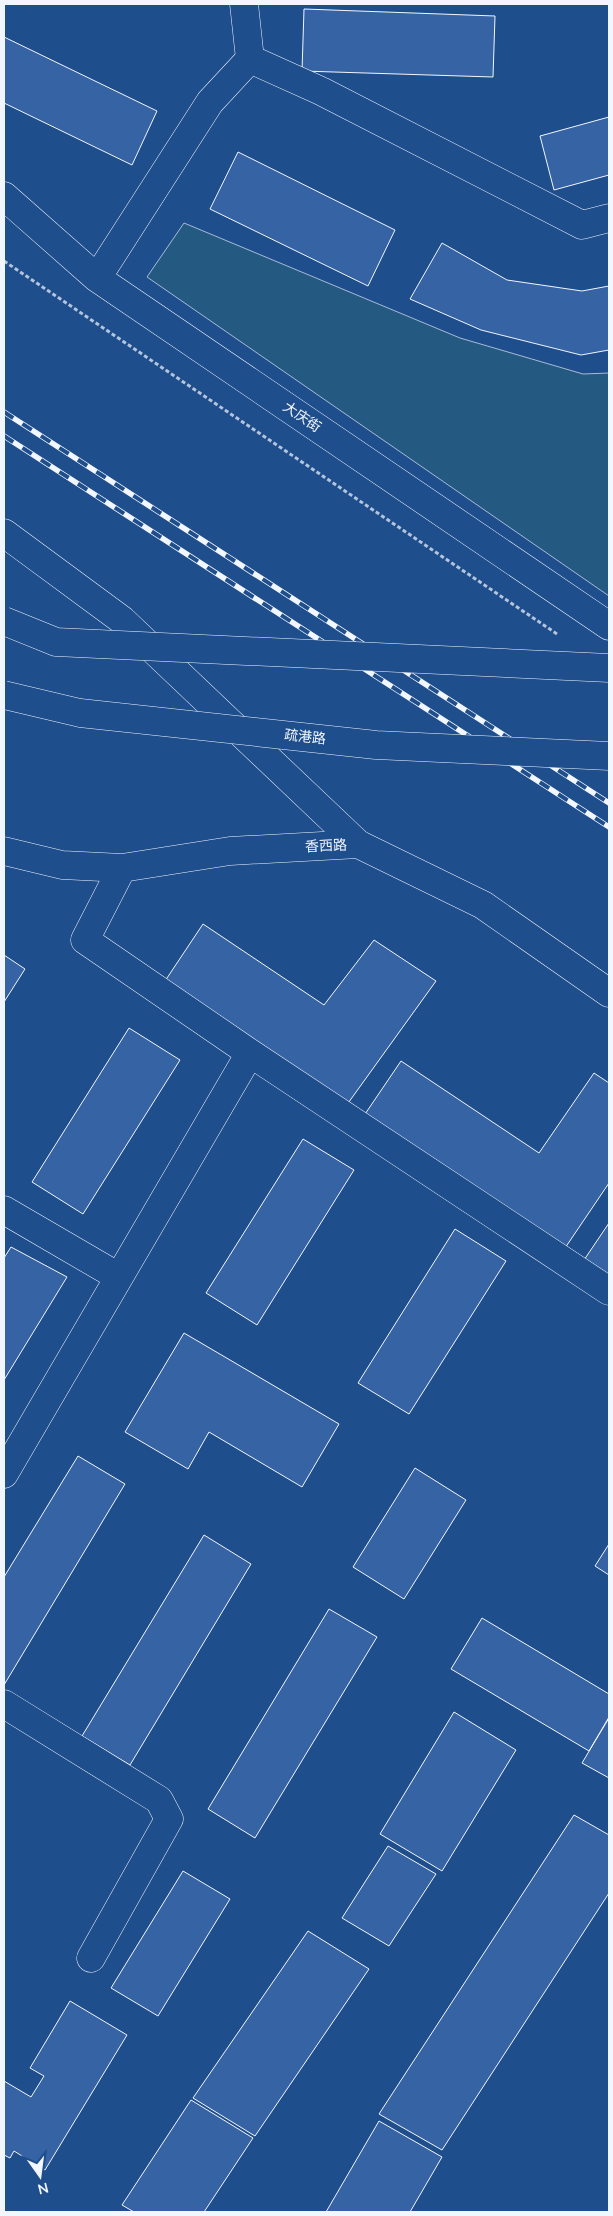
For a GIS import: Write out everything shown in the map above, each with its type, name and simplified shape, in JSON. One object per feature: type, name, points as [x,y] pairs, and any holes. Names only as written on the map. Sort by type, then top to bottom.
[{"type":"main road","points":[[97,278],[210,102],[250,59],[244,4]]},
{"type":"main road","points":[[250,59],[321,92],[582,225],[609,218]]},
{"type":"main road","name":"大庆街","points":[[4,196],[97,278],[609,626]]},
{"type":"main road","points":[[4,533],[122,620],[358,844]]},
{"type":"main road","points":[[4,622],[56,642],[609,668]]},
{"type":"main road","name":"疏港路","points":[[4,694],[80,713],[376,745],[609,756]]},
{"type":"main road","name":"香西路","points":[[4,851],[62,865],[122,868],[230,851],[358,844],[483,905],[609,993]]},
{"type":"main road","points":[[122,868],[85,940],[250,1053],[609,1291]]},
{"type":"main road","points":[[4,1474],[250,1053]]},
{"type":"main road","points":[[4,1210],[118,1278]]},
{"type":"main road","points":[[4,1704],[159,1800],[169,1819],[91,1958]]},
{"type":"path","points":[[4,261],[560,636]]},
{"type":"shaded area","points":[[184,223],[460,338],[583,374],[609,373],[609,596],[147,277]]},
{"type":"building","points":[[304,9],[495,16],[493,77],[302,71]]},
{"type":"building","points":[[4,37],[157,111],[132,165],[4,103]]},
{"type":"building","points":[[609,117],[609,175],[554,190],[540,136]]},
{"type":"building","points":[[238,152],[395,230],[368,286],[210,209]]},
{"type":"building","points":[[442,243],[507,280],[582,291],[609,286],[609,350],[581,355],[481,330],[410,299]]},
{"type":"building","points":[[203,924],[324,1005],[374,940],[436,981],[346,1106],[163,984]]},
{"type":"building","points":[[4,955],[25,969],[4,1002]]},
{"type":"building","points":[[129,1028],[180,1060],[83,1214],[32,1182]]},
{"type":"building","points":[[401,1061],[539,1153],[594,1073],[609,1083],[609,1183],[561,1254],[361,1120]]},
{"type":"building","points":[[303,1139],[354,1170],[257,1325],[206,1293]]},
{"type":"building","points":[[609,1223],[609,1281],[582,1263]]},
{"type":"building","points":[[455,1229],[506,1261],[409,1414],[358,1383]]},
{"type":"building","points":[[11,1247],[67,1277],[4,1380],[4,1258]]},
{"type":"building","points":[[184,1333],[339,1424],[302,1487],[209,1432],[188,1469],[125,1432]]},
{"type":"building","points":[[78,1456],[125,1484],[4,1685],[4,1577]]},
{"type":"building","points":[[415,1468],[466,1500],[404,1599],[353,1567]]},
{"type":"building","points":[[204,1535],[251,1564],[130,1765],[82,1736]]},
{"type":"building","points":[[609,1544],[609,1575],[595,1566]]},
{"type":"building","points":[[329,1609],[377,1637],[255,1838],[208,1809]]},
{"type":"building","points":[[482,1618],[609,1694],[609,1717],[589,1751],[451,1669]]},
{"type":"building","points":[[454,1712],[516,1750],[442,1871],[380,1834]]},
{"type":"building","points":[[609,1718],[609,1778],[582,1763]]},
{"type":"building","points":[[574,1815],[609,1835],[609,1893],[442,2150],[379,2114]]},
{"type":"building","points":[[388,1846],[436,1874],[389,1946],[342,1918]]},
{"type":"building","points":[[183,1871],[230,1899],[158,2016],[111,1988]]},
{"type":"building","points":[[308,1931],[369,1969],[255,2136],[193,2098]]},
{"type":"building","points":[[70,2001],[127,2035],[45,2170],[14,2151],[10,2158],[4,2155],[4,2081],[31,2097],[44,2076],[30,2068]]},
{"type":"building","points":[[191,2100],[253,2138],[204,2212],[134,2212],[122,2205]]},
{"type":"building","points":[[379,2121],[442,2157],[410,2212],[326,2212]]},
{"type":"railway","points":[[4,412],[609,803]]},
{"type":"railway","points":[[4,436],[609,827]]}]
